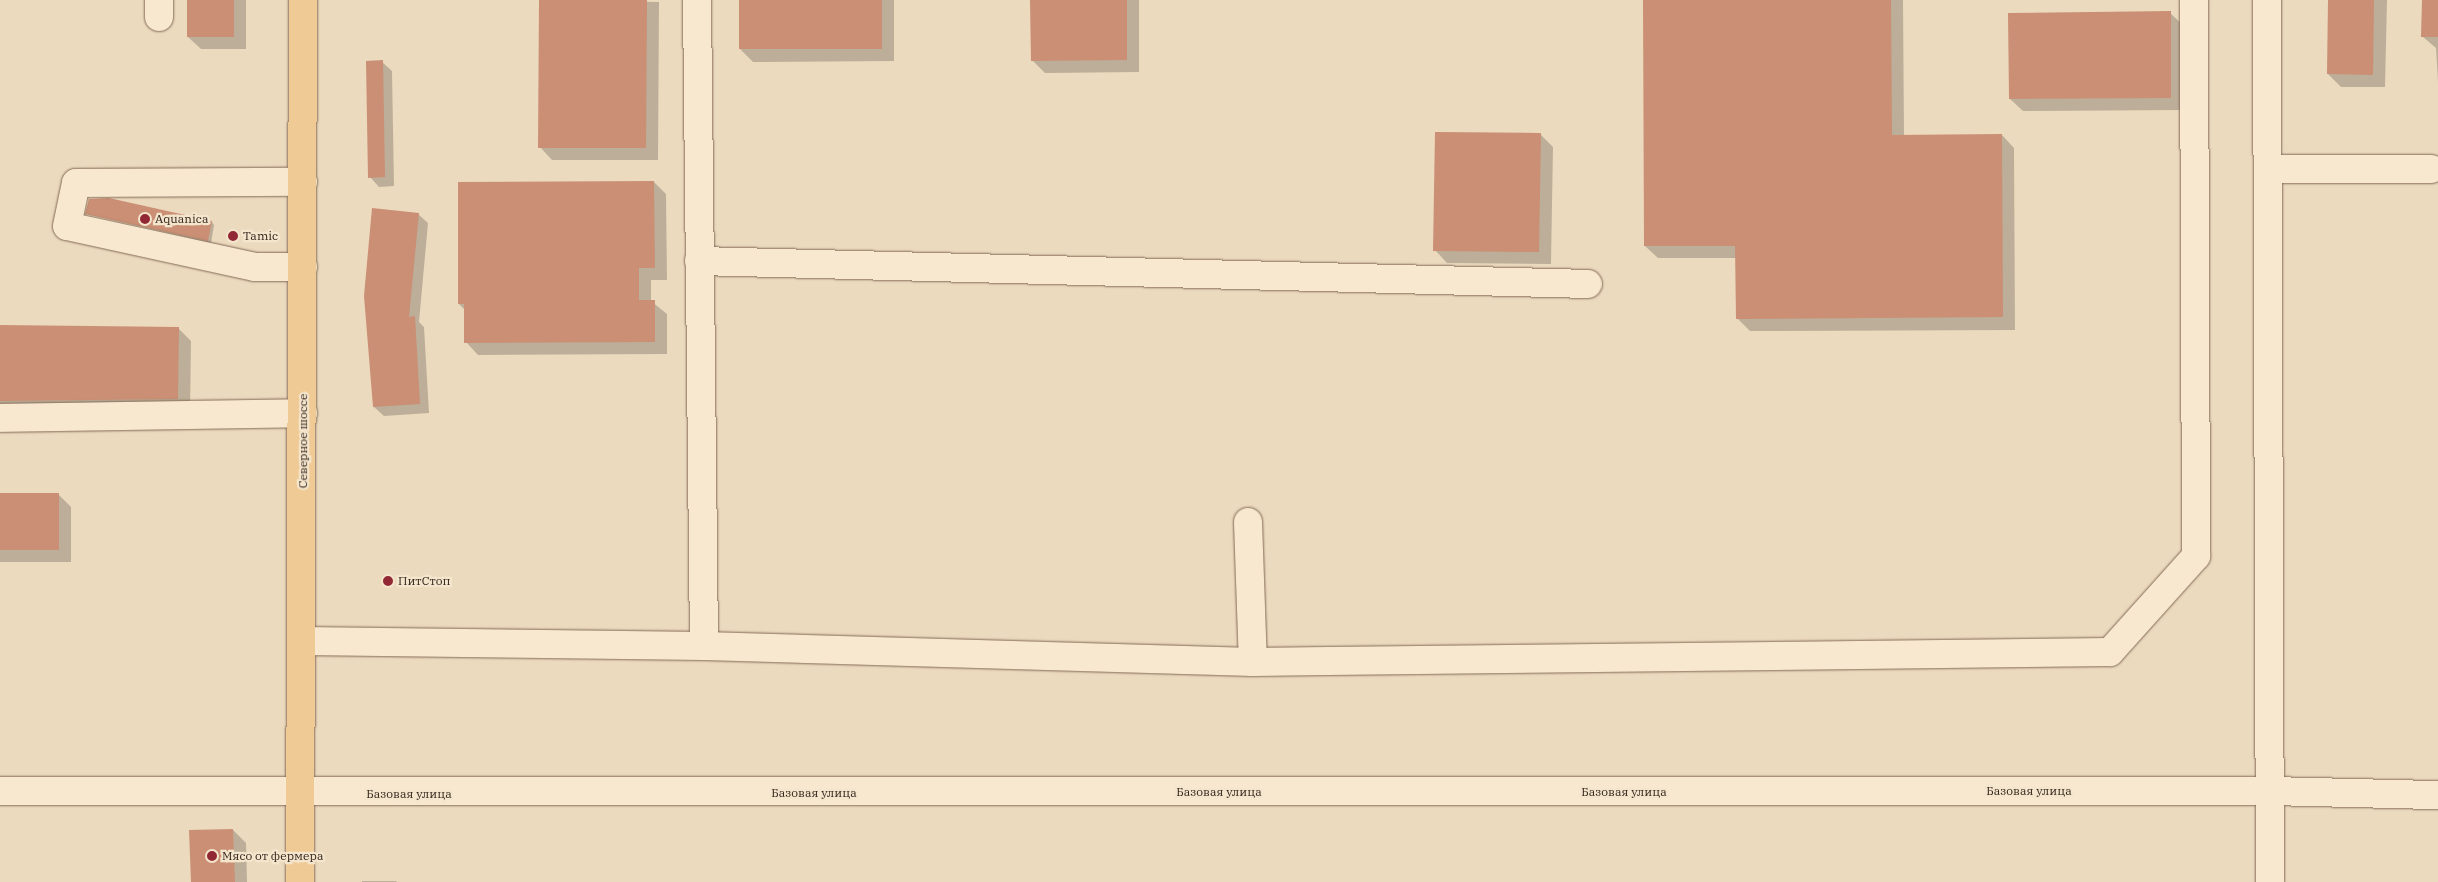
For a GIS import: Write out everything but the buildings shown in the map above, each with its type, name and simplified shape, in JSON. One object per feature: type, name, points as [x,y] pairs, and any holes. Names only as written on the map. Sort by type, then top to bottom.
[{"type":"main road","name":"Северное шоссе","points":[[300,882],[303,0]]},
{"type":"street","points":[[697,0],[704,646]]},
{"type":"street","points":[[302,641],[704,646],[1253,662],[2110,652],[2196,556],[2194,0]]},
{"type":"street","points":[[2267,0],[2270,882]]},
{"type":"street","points":[[2268,169],[2431,168]]},
{"type":"street","points":[[303,182],[76,182],[67,226],[255,267],[303,267]]},
{"type":"street","points":[[699,261],[1588,284]]},
{"type":"street","points":[[0,418],[303,413]]},
{"type":"street","points":[[1248,522],[1253,662]]},
{"type":"street","name":"Базовая улица","points":[[0,792],[301,794],[2270,791],[2438,795]]},
{"type":"place","name":"Aquanica","points":[[145,219]]},
{"type":"place","name":"Tamic","points":[[233,236]]},
{"type":"place","name":"ПитСтоп","points":[[388,581]]},
{"type":"place","name":"Мясо от фермера","points":[[212,856]]}]
